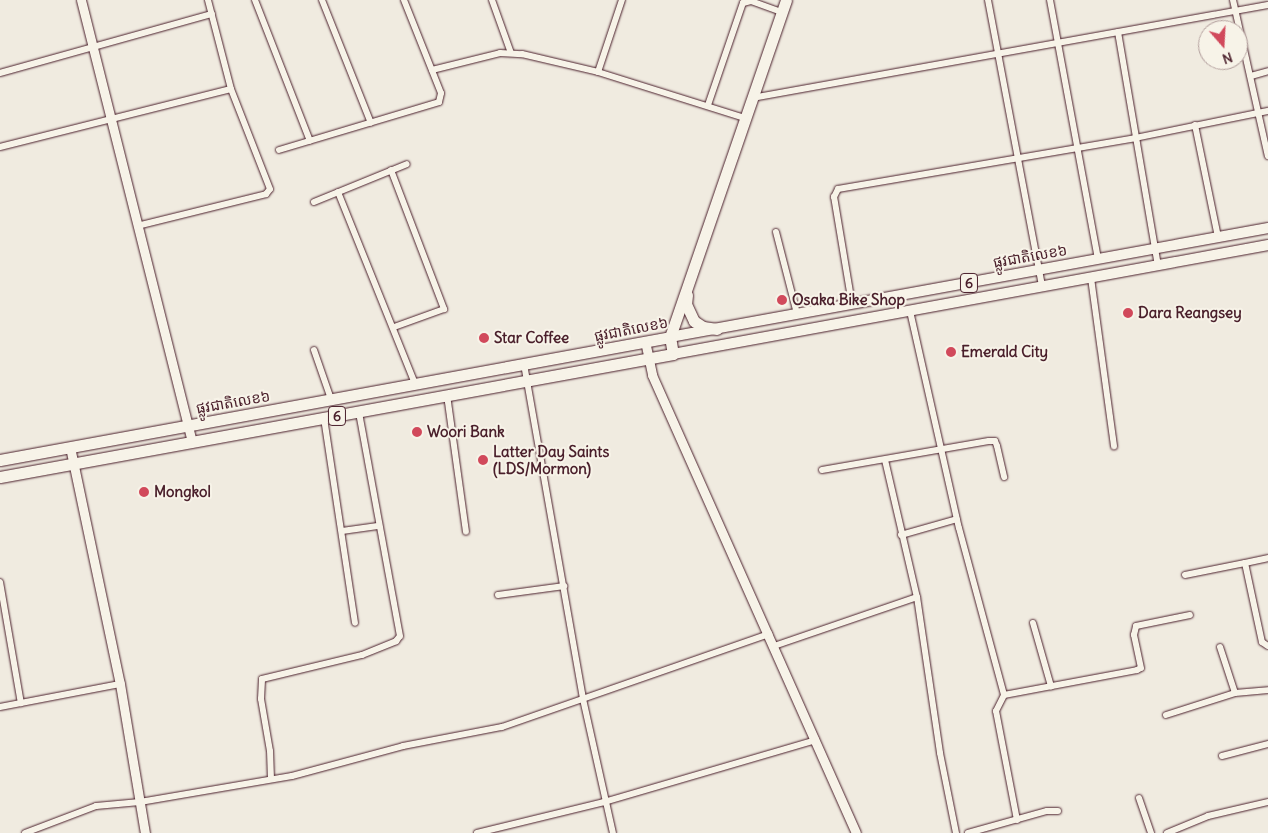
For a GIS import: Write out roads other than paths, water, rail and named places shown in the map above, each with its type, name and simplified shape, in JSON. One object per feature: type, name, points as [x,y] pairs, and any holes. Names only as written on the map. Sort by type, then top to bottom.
[{"type":"highway","points":[[673,354],[670,337],[786,0]]},
{"type":"highway","points":[[688,285],[686,304],[694,321],[703,327],[717,329]]},
{"type":"highway","name":"ផ្លូវជាតិលេខ៦","points":[[0,460],[670,337]]},
{"type":"highway","name":"6","points":[[0,477],[673,354]]},
{"type":"main road","name":"ផ្លូវជាតិលេខ៦","points":[[670,337],[1268,228]]},
{"type":"main road","name":"6","points":[[673,354],[1268,246]]},
{"type":"street","points":[[81,0],[192,442]]},
{"type":"street","points":[[137,226],[269,191],[231,89],[208,0]]},
{"type":"street","points":[[255,0],[310,141]]},
{"type":"street","points":[[322,0],[372,124]]},
{"type":"street","points":[[279,150],[372,124],[440,102],[441,93],[404,0]]},
{"type":"street","points":[[492,0],[510,53]]},
{"type":"street","points":[[598,72],[622,0]]},
{"type":"street","points":[[988,0],[1042,287]]},
{"type":"street","points":[[1050,0],[1098,259]]},
{"type":"street","points":[[1233,0],[1268,156]]},
{"type":"street","points":[[708,105],[744,3],[751,1],[782,12]]},
{"type":"street","points":[[752,98],[1268,5]]},
{"type":"street","points":[[0,73],[94,49],[212,14]]},
{"type":"street","points":[[1118,32],[1158,266]]},
{"type":"street","points":[[432,70],[510,53],[598,72],[745,118]]},
{"type":"street","points":[[1250,76],[1268,71]]},
{"type":"street","points":[[0,147],[231,89]]},
{"type":"street","points":[[852,304],[835,191],[1135,138],[1268,111]]},
{"type":"street","points":[[1195,125],[1218,237]]},
{"type":"street","points":[[314,202],[407,164]]},
{"type":"street","points":[[391,170],[444,309],[394,327]]},
{"type":"street","points":[[338,192],[394,327],[415,384]]},
{"type":"street","points":[[776,232],[797,314]]},
{"type":"street","points":[[1091,278],[1114,446]]},
{"type":"street","points":[[910,311],[957,519],[1004,694],[996,711],[1017,820]]},
{"type":"street","points":[[645,341],[652,376],[769,634],[856,833]]},
{"type":"street","points":[[314,350],[331,399]]},
{"type":"street","points":[[524,364],[583,699],[604,802],[613,833]]},
{"type":"street","points":[[447,395],[466,532]]},
{"type":"street","points":[[271,779],[270,751],[261,699],[262,680],[362,655],[398,640],[359,412]]},
{"type":"street","points":[[324,418],[355,623]]},
{"type":"street","points":[[822,470],[994,442],[1004,477]]},
{"type":"street","points":[[70,447],[120,684],[145,833]]},
{"type":"street","points":[[885,460],[901,536],[917,597],[940,753],[956,833]]},
{"type":"street","points":[[901,536],[957,519]]},
{"type":"street","points":[[342,531],[378,526]]},
{"type":"street","points":[[1185,575],[1268,558]]},
{"type":"street","points":[[1245,563],[1262,642],[1268,646]]},
{"type":"street","points":[[0,582],[21,703]]},
{"type":"street","points":[[498,595],[564,586]]},
{"type":"street","points":[[774,646],[917,597]]},
{"type":"street","points":[[1004,694],[1137,670],[1141,668],[1134,635],[1136,626],[1190,615]]},
{"type":"street","points":[[1033,624],[1051,686]]},
{"type":"street","points":[[25,833],[96,806],[140,802],[271,779],[404,746],[502,727],[769,634]]},
{"type":"street","points":[[1220,647],[1235,693]]},
{"type":"street","points":[[0,706],[120,684]]},
{"type":"street","points":[[1166,715],[1235,693],[1268,690]]},
{"type":"street","points":[[477,833],[604,802],[816,740]]},
{"type":"street","points":[[1222,756],[1268,744]]},
{"type":"street","points":[[1139,798],[1152,833]]},
{"type":"street","points":[[1167,833],[1208,816],[1268,802]]},
{"type":"street","points":[[968,833],[1047,811],[1058,811]]},
{"type":"place","name":"Osaka Bike Shop","points":[[782,300]]},
{"type":"place","name":"Dara Reangsey","points":[[1128,313]]},
{"type":"place","name":"Star Coffee","points":[[484,338]]},
{"type":"place","name":"Emerald City","points":[[951,352]]},
{"type":"place","name":"Woori Bank","points":[[417,432]]},
{"type":"place","name":"Latter Day Saints (LDS/Mormon)","points":[[483,460]]},
{"type":"place","name":"Mongkol","points":[[144,492]]}]
